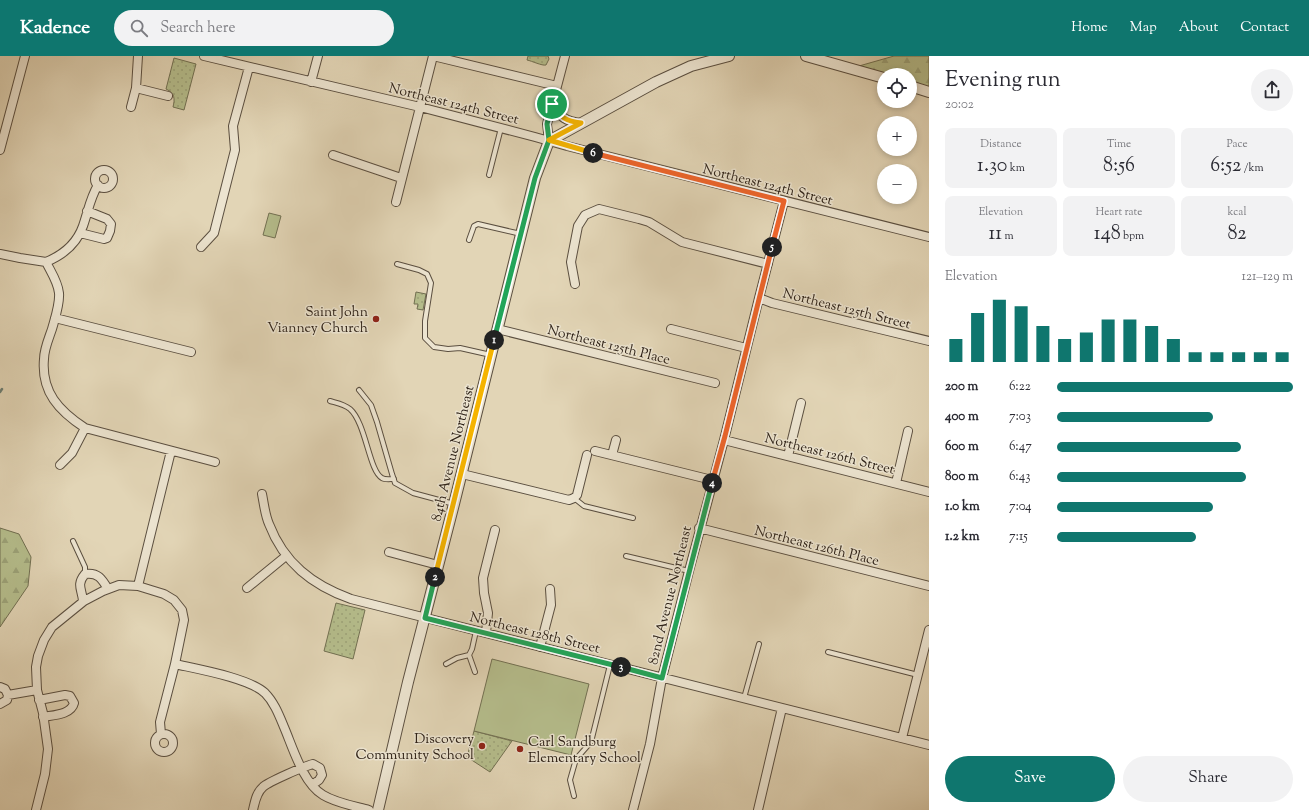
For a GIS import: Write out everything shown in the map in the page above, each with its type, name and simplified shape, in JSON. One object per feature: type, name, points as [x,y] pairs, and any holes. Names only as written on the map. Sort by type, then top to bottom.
[{"type":"street","points":[[0,150],[25,56]]},
{"type":"street","points":[[131,107],[136,88],[138,56]]},
{"type":"street","name":"Northeast 124th Street","points":[[204,56],[420,107],[567,146],[929,237]]},
{"type":"street","points":[[311,82],[318,56]]},
{"type":"street","points":[[396,202],[433,56],[557,86]]},
{"type":"street","name":"84th Avenue Northeast","points":[[378,810],[408,682],[462,474],[535,178],[549,140],[547,124],[565,56]]},
{"type":"street","points":[[549,140],[656,82],[691,66],[729,56]]},
{"type":"street","points":[[806,56],[877,76]]},
{"type":"street","points":[[201,246],[214,233],[235,150],[233,126],[249,67]]},
{"type":"street","points":[[136,88],[168,96]]},
{"type":"street","points":[[917,88],[929,92]]},
{"type":"street","points":[[552,104],[564,119],[581,123]]},
{"type":"street","points":[[333,155],[401,178]]},
{"type":"street","points":[[0,254],[46,262],[59,256],[70,246],[80,233],[92,195],[98,185]]},
{"type":"street","name":"82nd Avenue Northeast","points":[[633,810],[650,744],[662,678],[699,528],[724,440],[784,201]]},
{"type":"street","points":[[575,284],[571,262],[578,226],[585,215],[599,209],[639,218],[649,222],[682,242],[768,264]]},
{"type":"street","points":[[80,233],[104,239],[107,238],[110,231],[111,224],[107,219],[87,211]]},
{"type":"street","points":[[46,262],[57,284],[59,295],[55,318],[44,358],[44,371],[48,388],[56,405],[70,418],[85,428],[215,462]]},
{"type":"street","name":"Northeast 125th Street","points":[[759,298],[779,305],[929,341]]},
{"type":"street","points":[[55,318],[191,352]]},
{"type":"street","name":"Northeast 125th Place","points":[[497,329],[715,383]]},
{"type":"street","points":[[671,329],[746,348]]},
{"type":"street","points":[[788,456],[801,403]]},
{"type":"street","points":[[60,465],[72,453],[85,428]]},
{"type":"street","points":[[896,483],[908,431]]},
{"type":"street","points":[[612,456],[616,440]]},
{"type":"street","name":"Northeast 126th Street","points":[[724,440],[929,492]]},
{"type":"street","points":[[138,586],[171,451]]},
{"type":"street","points":[[462,474],[569,500],[577,495],[591,453],[612,456],[712,480]]},
{"type":"street","name":"Northeast 128th Street","points":[[262,494],[268,523],[273,535],[286,556],[309,578],[330,591],[351,599],[929,745]]},
{"type":"street","name":"Northeast 126th Place","points":[[699,528],[929,586]]},
{"type":"street","points":[[486,633],[488,613],[483,578],[494,530]]},
{"type":"street","points":[[389,552],[438,565]]},
{"type":"street","points":[[247,588],[286,556]]},
{"type":"street","points":[[84,601],[80,587],[80,580],[85,574],[92,573],[100,578],[106,590]]},
{"type":"street","points":[[36,810],[46,774],[48,749],[37,690],[36,667],[38,656],[44,640],[52,627],[84,601],[120,585],[138,586],[164,594],[174,600],[182,610],[184,620],[175,664],[160,722],[161,734]]},
{"type":"street","points":[[540,647],[551,605],[550,589]]},
{"type":"street","points":[[902,738],[929,630]]},
{"type":"street","points":[[175,664],[241,680],[265,693],[277,710],[302,768],[312,785],[323,795],[369,810]]},
{"type":"street","points":[[0,687],[5,689],[8,695],[5,702],[0,704]]},
{"type":"street","points":[[8,695],[37,690]]},
{"type":"street","points":[[39,700],[66,695],[70,696],[73,700],[72,708],[68,711],[43,717]]},
{"type":"street","points":[[758,810],[782,708]]},
{"type":"street","points":[[253,810],[258,792],[263,786],[313,764],[318,766],[321,770],[321,778],[312,785]]},
{"type":"lane","points":[[489,175],[501,128]]},
{"type":"lane","points":[[469,240],[474,226],[478,224],[521,234]]},
{"type":"lane","points":[[398,264],[419,270],[426,274],[431,283],[425,321],[425,338],[434,347],[448,349],[460,348],[491,355]]},
{"type":"lane","points":[[359,390],[371,405],[396,483],[413,493],[454,504]]},
{"type":"lane","points":[[330,401],[342,404],[349,408],[357,417],[370,457],[380,477],[384,479],[394,478]]},
{"type":"lane","points":[[574,498],[584,506],[633,518]]},
{"type":"lane","points":[[73,541],[85,567],[85,574]]},
{"type":"lane","points":[[626,556],[689,571]]},
{"type":"lane","points":[[475,672],[469,655],[472,649],[476,630]]},
{"type":"lane","points":[[744,699],[759,644]]},
{"type":"lane","points":[[828,652],[918,675]]},
{"type":"lane","points":[[446,664],[457,658],[469,655]]},
{"type":"lane","points":[[574,796],[570,780],[576,759],[591,742],[610,664]]},
{"type":"green space","points":[[528,56],[548,56],[549,59],[546,65],[544,65],[527,60]]},
{"type":"green space","points":[[894,56],[929,56],[929,91],[917,88],[917,68],[877,68],[877,73],[852,68]]},
{"type":"green space","points":[[174,58],[196,64],[184,110],[173,107],[174,96],[166,89]]},
{"type":"green space","points":[[269,213],[281,216],[275,238],[263,235]]},
{"type":"green space","points":[[416,292],[426,294],[423,310],[417,309],[418,304],[414,304]]},
{"type":"green space","points":[[0,528],[19,534],[31,557],[28,586],[0,627]]},
{"type":"green space","points":[[336,603],[365,610],[353,659],[324,651]]},
{"type":"green space","points":[[492,659],[589,684],[571,755],[474,731]]},
{"type":"green space","points":[[474,731],[512,741],[490,772],[467,757]]},
{"type":"place","name":"Saint John Vianney Church","points":[[376,319]]},
{"type":"place","name":"Discovery Community School","points":[[482,746]]},
{"type":"place","name":"Carl Sandburg Elementary School","points":[[520,749]]},
{"type":"route","points":[[552,104],[547,124],[549,140],[535,178],[425,618],[662,678],[699,528],[725,436],[784,201],[567,146],[549,140],[581,123],[564,119],[552,104]]}]
